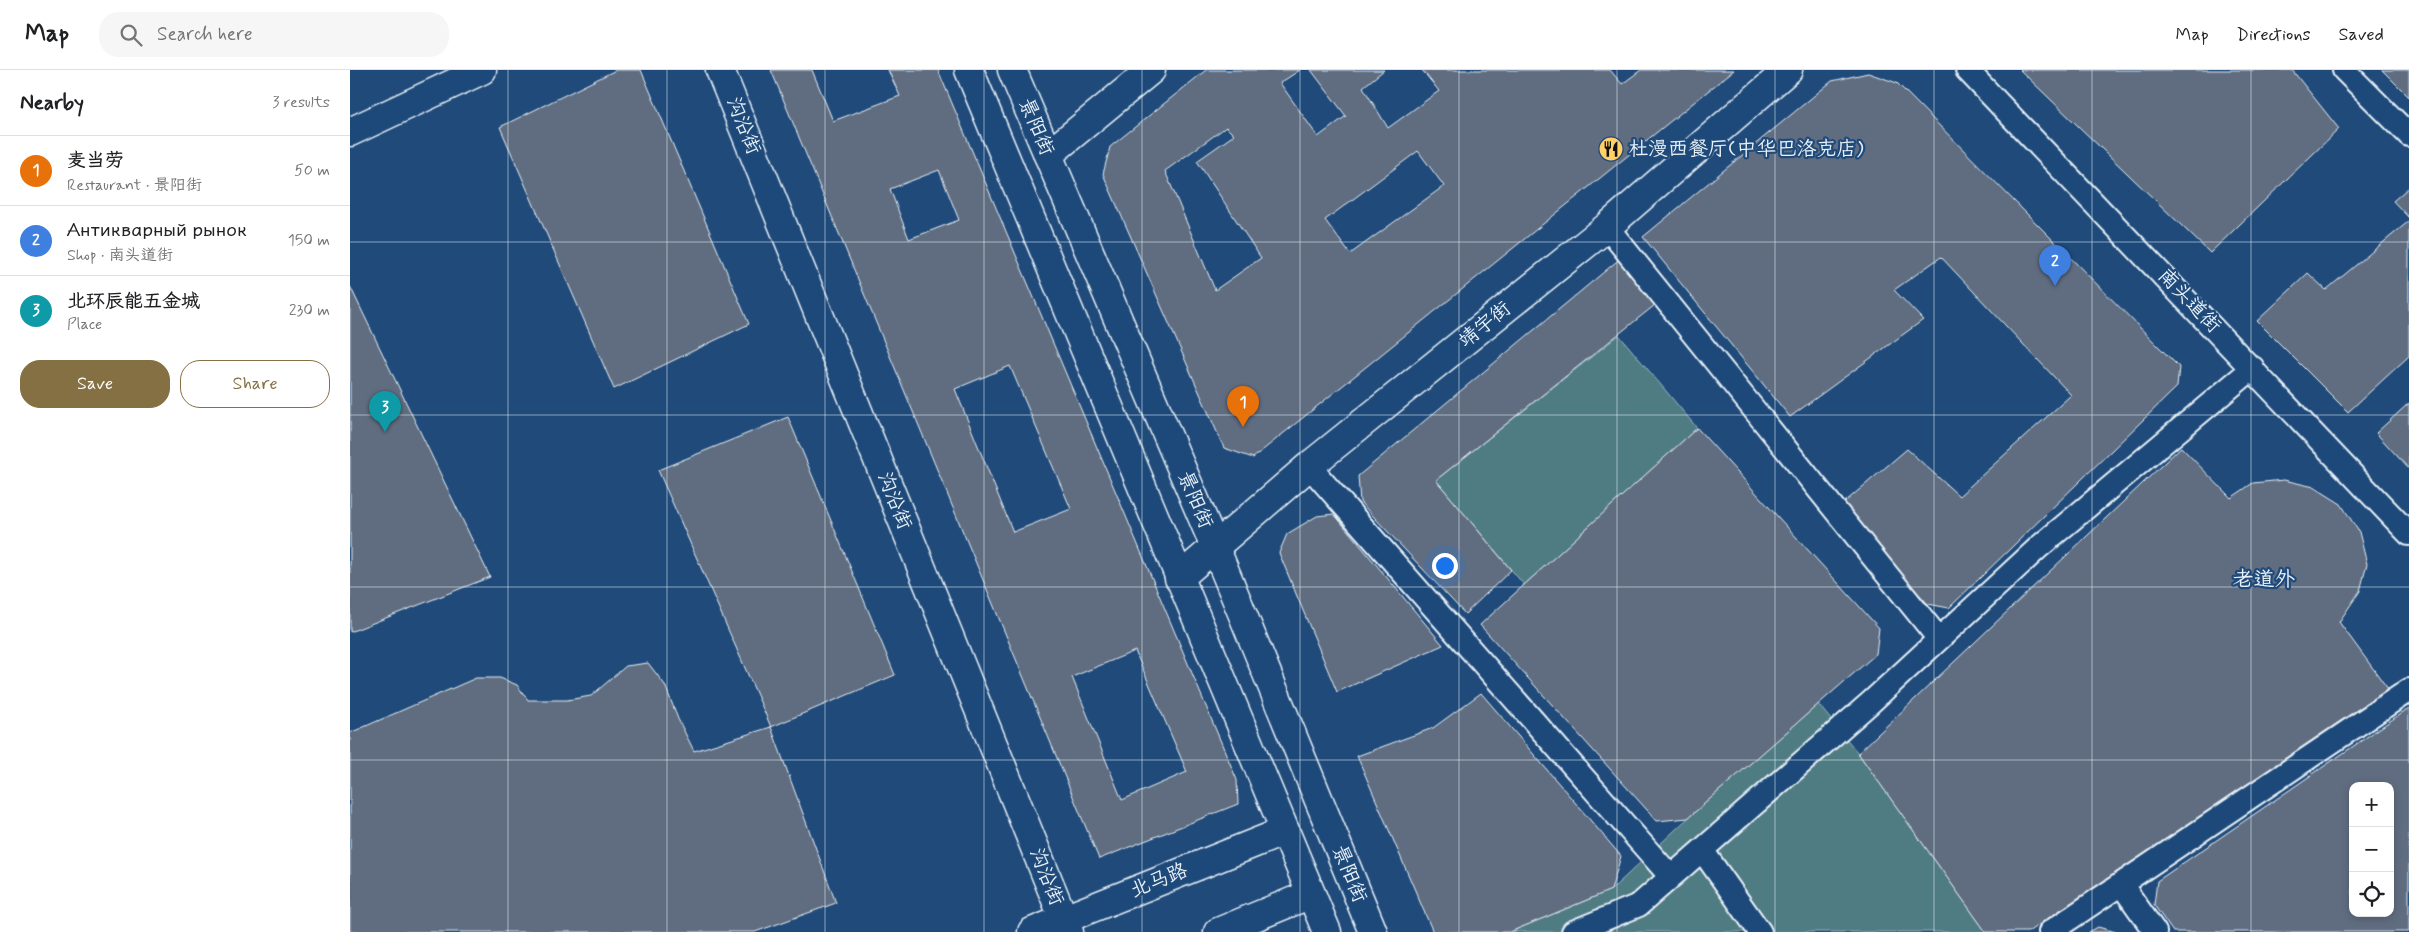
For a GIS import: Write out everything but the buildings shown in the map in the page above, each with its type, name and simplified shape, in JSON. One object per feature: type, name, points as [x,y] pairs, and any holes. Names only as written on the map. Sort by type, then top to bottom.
[{"type":"main road","points":[[350,132],[482,70]]},
{"type":"main road","name":"沟沿街","points":[[720,70],[1066,926]]},
{"type":"main road","name":"景阳街","points":[[969,70],[1327,932]]},
{"type":"main road","name":"景阳街","points":[[1012,70],[1215,547],[1373,932]]},
{"type":"main road","points":[[1048,155],[1151,70]]},
{"type":"main road","name":"靖宇街","points":[[1180,578],[1309,466],[1607,227],[1788,70]]},
{"type":"main road","name":"北马路","points":[[1032,932],[1066,926],[1285,831]]},
{"type":"main road","points":[[1218,932],[1311,894]]},
{"type":"street","name":"南头道街","points":[[1967,70],[2253,368],[2409,534]]},
{"type":"street","points":[[2344,70],[2377,106],[2409,135]]},
{"type":"street","points":[[1607,227],[1939,639]]},
{"type":"street","points":[[1573,932],[1640,905],[1939,639],[2039,547],[2253,368]]},
{"type":"street","points":[[1309,466],[1671,877]]},
{"type":"street","points":[[2050,932],[2409,690]]},
{"type":"street","points":[[1702,850],[1760,932]]},
{"type":"street","points":[[2121,884],[2155,932]]},
{"type":"green space","points":[[1619,335],[1697,428],[1524,585],[1436,480]]},
{"type":"green space","points":[[1818,704],[1858,753],[1986,932],[1510,932],[1611,890],[1688,818]]},
{"type":"place","name":"杜漫西餐厅(中华巴洛克店)","points":[[1611,149]]},
{"type":"place","name":"Антикварный рынок","points":[[2055,286]]},
{"type":"place","name":"麦当劳","points":[[1243,427]]},
{"type":"place","name":"北环辰能五金城","points":[[385,432]]},
{"type":"district","name":"老道外","points":[[2264,580]]}]
